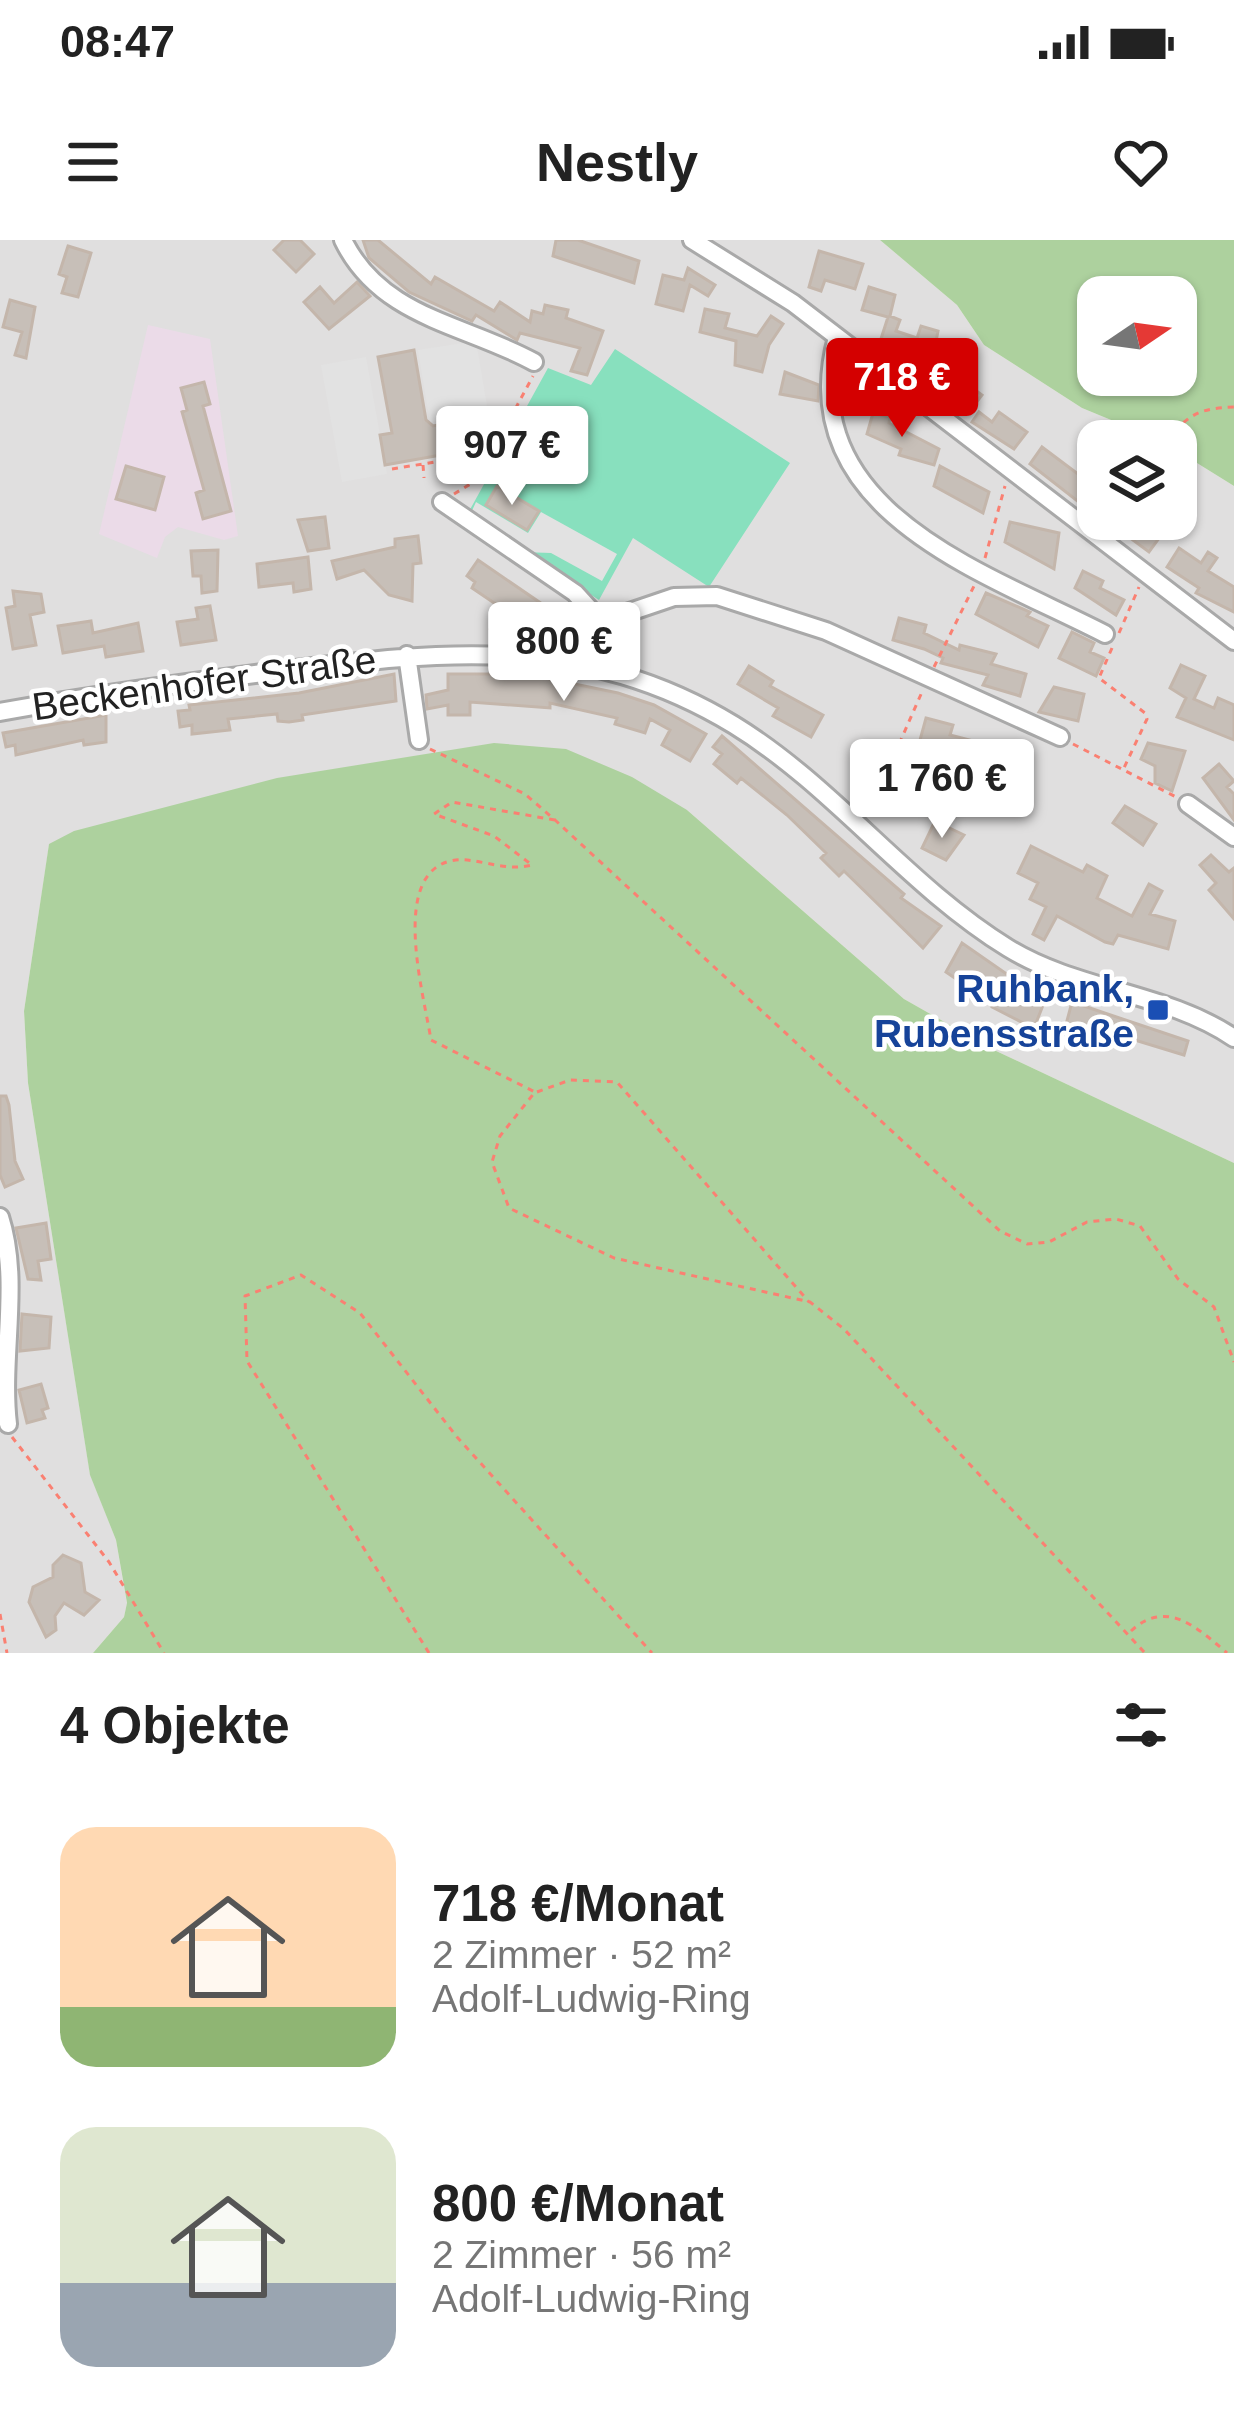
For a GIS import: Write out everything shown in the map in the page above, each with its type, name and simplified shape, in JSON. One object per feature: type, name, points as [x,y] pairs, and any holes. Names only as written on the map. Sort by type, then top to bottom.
[{"type":"street","points":[[343,240],[361,269],[404,307],[534,362]]},
{"type":"street","points":[[692,240],[837,337],[1234,641]]},
{"type":"street","points":[[837,337],[835,419],[855,474],[896,521],[1106,634]]},
{"type":"street","points":[[442,502],[560,581],[606,627]]},
{"type":"street","points":[[592,664],[606,627],[656,602],[717,596],[788,616],[1060,737]]},
{"type":"street","name":"Beckenhofer Straße","points":[[0,712],[100,693],[407,656],[496,654],[592,664],[664,687],[734,725],[923,888],[1010,949],[1070,976],[1195,1016],[1234,1038]]},
{"type":"street","points":[[407,656],[419,740]]},
{"type":"street","points":[[1188,804],[1234,836]]},
{"type":"street","points":[[0,1217],[7,1259],[1,1368],[8,1424]]},
{"type":"path","points":[[442,502],[477,480],[533,381],[534,362]]},
{"type":"path","points":[[1183,420],[1206,407],[1234,407]]},
{"type":"path","points":[[392,469],[492,454]]},
{"type":"path","points":[[423,463],[424,478]]},
{"type":"path","points":[[846,817],[900,742],[982,570],[1009,473]]},
{"type":"path","points":[[1123,770],[1145,713],[1099,678],[1145,575]]},
{"type":"path","points":[[1060,737],[1188,804]]},
{"type":"path","points":[[419,740],[525,794],[1000,1231],[1027,1244],[1049,1242],[1087,1222],[1116,1219],[1140,1226],[1178,1279],[1214,1307],[1234,1362]]},
{"type":"path","points":[[535,1092],[430,1040],[414,915],[418,890],[432,868],[456,860],[508,871],[532,866],[494,836],[434,814],[452,802],[555,820]]},
{"type":"path","points":[[810,1302],[614,1258],[509,1208],[492,1162],[500,1136],[535,1092],[570,1080],[617,1082],[810,1302],[844,1329],[1145,1653]]},
{"type":"path","points":[[429,1653],[247,1361],[245,1296],[301,1275],[360,1313],[458,1437],[652,1653]]},
{"type":"path","points":[[8,1424],[14,1444],[109,1562],[164,1653]]},
{"type":"path","points":[[0,1614],[8,1653]]},
{"type":"path","points":[[1130,1632],[1154,1616],[1170,1616],[1186,1621],[1227,1653]]},
{"type":"shaded area","points":[[0,240],[880,240],[957,305],[984,345],[1082,408],[1111,420],[1077,420],[1077,540],[1197,540],[1197,463],[1234,486],[1234,1163],[994,1050],[904,999],[687,810],[49,845],[24,1011],[28,1083],[90,1474],[116,1540],[127,1604],[124,1617],[93,1653],[0,1653]]},
{"type":"shaded area","points":[[148,325],[210,339],[238,536],[224,540],[178,527],[165,537],[157,558],[99,534]]},
{"type":"shaded area","points":[[476,341],[488,412],[430,422],[418,350]]},
{"type":"shaded area","points":[[366,357],[387,474],[342,482],[321,365]]},
{"type":"shaded area","points":[[476,502],[528,533],[541,512],[617,554],[602,581],[551,553],[523,552],[469,517]]},
{"type":"green space","points":[[880,240],[1234,240],[1234,486],[1197,463],[1197,420],[1111,420],[1082,408],[984,345],[957,305]]},
{"type":"green space","points":[[615,349],[790,463],[709,587],[633,538],[599,600],[467,515],[548,368],[591,385]]},
{"type":"green space","points":[[494,743],[566,749],[632,777],[687,810],[904,999],[994,1050],[1234,1163],[1234,1653],[93,1653],[124,1617],[127,1603],[116,1540],[90,1475],[28,1083],[24,1011],[49,844],[74,831],[277,778]]},
{"type":"building","points":[[284,240],[300,240],[314,254],[296,272],[274,250]]},
{"type":"building","points":[[363,240],[378,240],[431,284],[435,277],[494,311],[500,302],[530,322],[532,311],[543,314],[545,305],[568,310],[566,318],[603,331],[587,375],[571,371],[580,348],[520,333],[517,340],[476,315],[472,321],[409,292],[369,258]]},
{"type":"building","points":[[556,240],[578,240],[639,261],[634,283],[553,256]]},
{"type":"building","points":[[68,246],[91,253],[78,297],[62,293],[67,277],[59,274]]},
{"type":"building","points":[[819,251],[863,264],[855,289],[825,280],[821,291],[809,287]]},
{"type":"building","points":[[688,268],[715,285],[708,296],[690,285],[683,311],[656,304],[663,275],[684,280]]},
{"type":"building","points":[[357,282],[370,296],[329,329],[304,302],[320,287],[334,303]]},
{"type":"building","points":[[869,287],[895,295],[890,316],[900,320],[896,331],[917,338],[921,326],[938,331],[931,368],[949,382],[955,375],[982,395],[969,412],[913,376],[918,359],[880,342],[888,317],[862,310]]},
{"type":"building","points":[[10,300],[35,307],[26,358],[15,355],[22,332],[3,327]]},
{"type":"building","points":[[705,309],[729,314],[725,328],[757,336],[771,316],[783,324],[769,345],[762,372],[735,365],[736,341],[700,332]]},
{"type":"building","points":[[414,350],[426,420],[433,426],[481,417],[486,447],[385,465],[380,435],[392,433],[378,357]]},
{"type":"building","points":[[785,372],[819,385],[818,401],[780,394]]},
{"type":"building","points":[[204,382],[210,404],[203,406],[231,511],[203,519],[196,493],[204,490],[182,412],[187,410],[181,388]]},
{"type":"building","points":[[979,412],[992,422],[999,412],[1027,432],[1014,449],[972,422]]},
{"type":"building","points":[[873,413],[890,417],[889,423],[939,449],[934,465],[899,455],[901,449],[867,434]]},
{"type":"building","points":[[1042,447],[1077,473],[1077,501],[1030,464]]},
{"type":"building","points":[[126,466],[164,477],[155,510],[116,499]]},
{"type":"building","points":[[940,466],[989,492],[983,513],[934,486]]},
{"type":"building","points":[[497,486],[539,511],[527,530],[486,505]]},
{"type":"building","points":[[325,517],[329,548],[308,551],[298,520]]},
{"type":"building","points":[[1010,522],[1059,533],[1054,569],[1005,542]]},
{"type":"building","points":[[418,536],[421,563],[413,564],[412,601],[389,595],[364,570],[337,579],[332,561],[395,547],[395,539]]},
{"type":"building","points":[[1133,540],[1158,540],[1149,552]]},
{"type":"building","points":[[1179,548],[1201,563],[1208,552],[1217,558],[1208,571],[1234,587],[1234,612],[1196,593],[1199,588],[1167,567]]},
{"type":"building","points":[[218,550],[217,591],[202,593],[201,576],[193,576],[191,551]]},
{"type":"building","points":[[308,557],[311,589],[294,592],[293,583],[259,587],[257,564]]},
{"type":"building","points":[[478,560],[545,606],[530,628],[513,616],[501,636],[490,629],[503,609],[472,588],[475,582],[467,576]]},
{"type":"building","points":[[1083,571],[1103,581],[1100,588],[1124,600],[1116,615],[1075,588]]},
{"type":"building","points":[[13,591],[41,594],[44,612],[30,615],[36,645],[13,649],[6,608],[15,606]]},
{"type":"building","points":[[986,593],[1030,612],[1027,616],[1048,626],[1038,647],[976,614]]},
{"type":"building","points":[[210,606],[216,640],[181,645],[177,622],[198,619],[196,608]]},
{"type":"building","points":[[899,618],[926,625],[924,633],[959,650],[960,645],[996,654],[991,664],[1026,674],[1020,696],[983,685],[988,675],[941,663],[943,658],[893,640]]},
{"type":"building","points":[[91,621],[93,633],[138,623],[143,651],[106,657],[104,646],[63,653],[58,626]]},
{"type":"building","points":[[1072,632],[1094,643],[1090,652],[1104,658],[1096,676],[1059,658]]},
{"type":"building","points":[[1181,665],[1205,676],[1194,699],[1214,708],[1218,698],[1234,705],[1234,740],[1177,717],[1186,698],[1170,688]]},
{"type":"building","points":[[749,666],[773,681],[770,686],[823,715],[811,737],[773,716],[778,708],[738,684]]},
{"type":"building","points":[[394,674],[396,701],[302,715],[303,720],[289,722],[278,721],[277,714],[228,719],[230,730],[192,734],[192,725],[180,727],[178,711],[190,710],[189,705],[299,693]]},
{"type":"building","points":[[448,674],[526,674],[618,693],[654,705],[706,734],[690,761],[662,745],[670,730],[650,719],[645,733],[615,724],[617,718],[550,703],[550,708],[470,702],[470,715],[448,715],[448,705],[427,709],[426,695],[448,690]]},
{"type":"building","points":[[1054,687],[1084,694],[1078,721],[1039,712]]},
{"type":"building","points":[[106,715],[106,742],[84,745],[83,740],[16,755],[15,745],[6,747],[3,733]]},
{"type":"building","points":[[926,718],[953,725],[950,735],[993,746],[988,766],[964,760],[967,748],[920,740]]},
{"type":"building","points":[[722,736],[904,894],[901,898],[941,926],[923,948],[844,871],[839,876],[821,858],[826,853],[787,815],[741,778],[737,783],[714,764],[722,754],[713,747]]},
{"type":"building","points":[[1148,743],[1185,751],[1172,791],[1155,783],[1155,766],[1141,759]]},
{"type":"building","points":[[898,763],[924,780],[914,801],[885,789]]},
{"type":"building","points":[[1219,764],[1234,781],[1227,787],[1234,794],[1234,820],[1203,778]]},
{"type":"building","points":[[1125,806],[1156,824],[1143,845],[1113,823]]},
{"type":"building","points":[[935,821],[964,835],[946,860],[922,848]]},
{"type":"building","points":[[1031,846],[1083,872],[1087,865],[1107,876],[1097,898],[1132,916],[1149,884],[1162,891],[1150,914],[1175,921],[1168,949],[1118,935],[1113,944],[1105,942],[1057,916],[1044,940],[1033,934],[1046,907],[1030,899],[1038,883],[1018,873]]},
{"type":"building","points":[[1211,855],[1229,872],[1234,868],[1234,919],[1209,890],[1216,883],[1200,865]]},
{"type":"building","points":[[962,943],[1008,975],[1049,990],[1036,1023],[1031,1027],[992,1007],[995,991],[972,980],[968,987],[946,972]]},
{"type":"building","points":[[1072,1002],[1188,1041],[1184,1055],[1125,1037],[1122,1047],[1064,1032]]},
{"type":"building","points":[[0,1096],[6,1096],[9,1105],[15,1161],[23,1179],[5,1187],[0,1175]]},
{"type":"building","points":[[46,1223],[51,1259],[38,1261],[41,1280],[28,1279],[16,1228]]},
{"type":"building","points":[[22,1314],[51,1317],[49,1348],[20,1351]]},
{"type":"building","points":[[41,1384],[48,1408],[42,1410],[45,1418],[27,1423],[19,1390]]},
{"type":"building","points":[[63,1555],[81,1563],[85,1592],[99,1600],[84,1615],[64,1603],[55,1616],[56,1630],[46,1637],[29,1602],[33,1587],[53,1577],[53,1565]]},
{"type":"place","name":"Ruhbank, Rubensstraße","points":[[1158,1010]]}]
